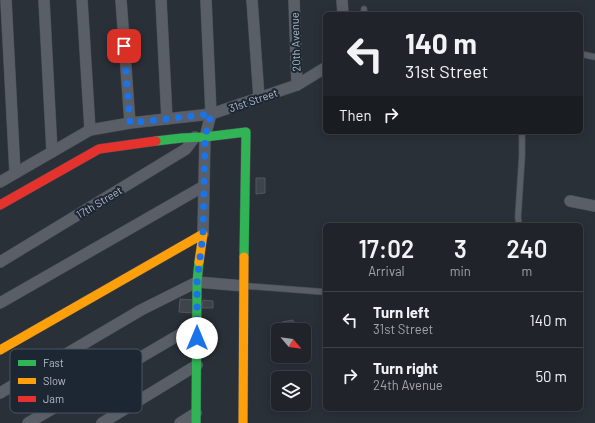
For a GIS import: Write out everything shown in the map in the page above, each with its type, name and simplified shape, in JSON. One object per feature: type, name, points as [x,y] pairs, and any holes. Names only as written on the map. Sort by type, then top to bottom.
[{"type":"street","points":[[6,0],[15,173]]},
{"type":"street","points":[[44,0],[52,152]]},
{"type":"street","points":[[82,0],[90,130]]},
{"type":"street","points":[[121,0],[130,123]]},
{"type":"street","points":[[161,0],[167,119]]},
{"type":"street","points":[[180,423],[196,418],[197,282],[203,234],[204,186],[200,137],[211,114],[206,0]]},
{"type":"street","points":[[252,0],[259,98]]},
{"type":"street","name":"20th Avenue","points":[[294,0],[297,85]]},
{"type":"street","points":[[342,0],[343,12]]},
{"type":"street","name":"31st Street","points":[[0,182],[90,130],[130,123],[211,114],[297,85],[323,69]]},
{"type":"street","points":[[0,205],[99,149],[182,138],[246,132],[243,423]]},
{"type":"street","name":"17th Street","points":[[0,262],[186,149],[200,137]]},
{"type":"street","points":[[0,303],[204,186]]},
{"type":"street","points":[[570,201],[595,206]]},
{"type":"street","points":[[0,350],[203,234]]},
{"type":"street","points":[[75,349],[141,310],[197,282],[244,286]]},
{"type":"street","points":[[142,356],[196,325]]},
{"type":"street","points":[[142,399],[197,366]]},
{"type":"street","points":[[0,393],[10,387]]},
{"type":"street","points":[[28,423],[45,413]]},
{"type":"street","points":[[102,423],[119,413]]},
{"type":"lane","points":[[583,54],[595,57]]},
{"type":"lane","points":[[519,223],[522,134]]},
{"type":"lane","points":[[244,286],[323,292]]},
{"type":"building","points":[[256,178],[265,178],[265,193],[256,194]]},
{"type":"building","points":[[180,299],[194,300],[193,313],[179,312]]},
{"type":"building","points":[[203,300],[213,301],[213,308],[202,308]]},
{"type":"building","points":[[293,320],[294,323],[282,323]]},
{"type":"traffic: fast","points":[[156,141],[246,132],[244,257]]},
{"type":"traffic: fast","points":[[196,423],[197,282],[199,262]]},
{"type":"traffic: slow","points":[[0,350],[203,234],[199,262]]},
{"type":"traffic: slow","points":[[243,423],[244,257]]},
{"type":"traffic: jam","points":[[0,205],[99,149],[156,141]]},
{"type":"route","points":[[124,46],[130,123],[211,114],[205,137],[203,234],[197,282],[197,338]]}]
